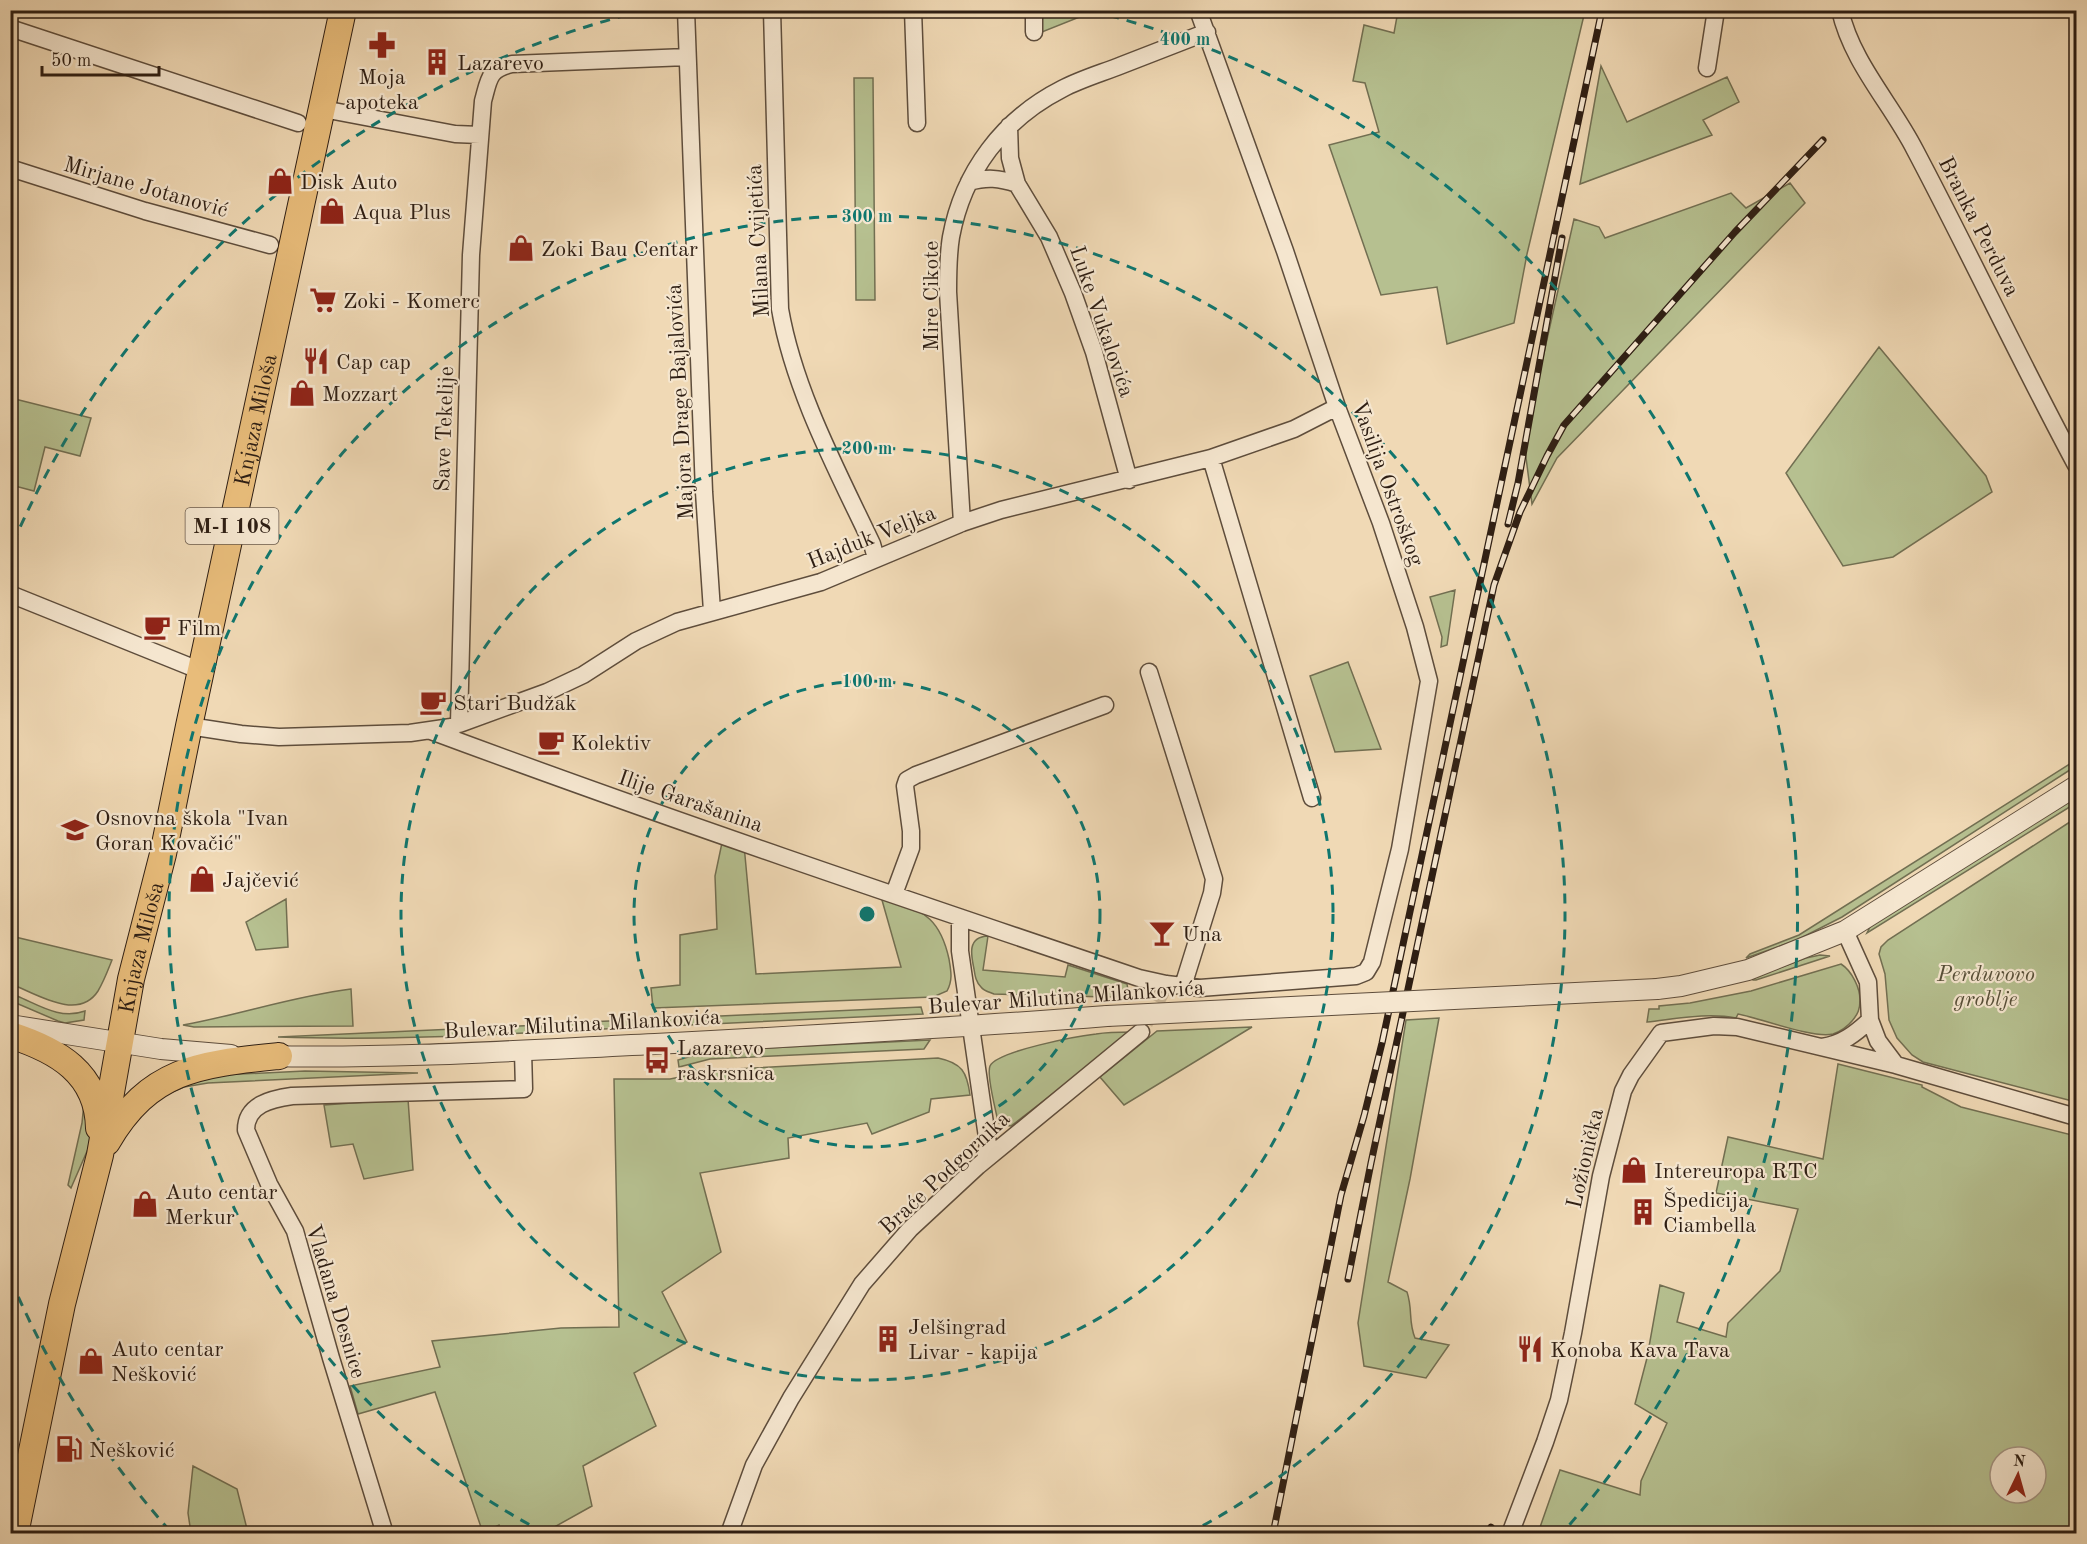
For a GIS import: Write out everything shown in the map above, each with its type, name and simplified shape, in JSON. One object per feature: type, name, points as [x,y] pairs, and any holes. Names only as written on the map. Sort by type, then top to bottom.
[{"type":"main road","name":"Knjaza Miloša","points":[[15,1533],[62,1304],[100,1155],[122,1042],[131,980],[163,854],[343,10]]},
{"type":"main road","points":[[10,1035],[50,1050],[80,1073],[99,1111],[100,1155]]},
{"type":"main road","points":[[100,1155],[119,1122],[131,1107],[165,1081],[198,1067],[221,1062],[279,1056]]},
{"type":"street","name":"Majora Drage Bajalovića","points":[[687,10],[704,492],[712,611]]},
{"type":"street","name":"Milana Cvijetića","points":[[772,10],[780,297],[785,335],[794,366],[876,558]]},
{"type":"street","points":[[913,10],[917,123]]},
{"type":"street","points":[[1034,10],[1034,32]]},
{"type":"street","name":"Vasilija Ostroškog","points":[[1198,10],[1285,251],[1337,407],[1381,523],[1415,627],[1429,681],[1429,694],[1400,849],[1372,962],[1366,972],[1356,976]]},
{"type":"street","points":[[1707,68],[1716,10]]},
{"type":"street","name":"Branka Perduva","points":[[1840,10],[1849,39],[1914,147],[2076,465]]},
{"type":"street","points":[[10,28],[298,123]]},
{"type":"street","name":"Mire Cikote","points":[[962,523],[948,265],[956,218],[969,182],[984,156],[1009,126],[1039,102],[1065,87],[1207,32]]},
{"type":"street","name":"Save Tekelije","points":[[459,724],[470,267],[483,101],[489,78],[493,71],[501,66],[512,64],[687,57]]},
{"type":"street","points":[[323,109],[454,134],[480,135]]},
{"type":"street","name":"Luke Vukalovića","points":[[1009,126],[1010,158],[1017,184],[1050,237],[1073,293],[1094,352],[1129,480]]},
{"type":"street","name":"Mirjane Jotanović","points":[[10,168],[145,212],[270,245]]},
{"type":"street","points":[[969,182],[994,177],[1017,184]]},
{"type":"street","name":"Hajduk Veljka","points":[[431,731],[459,724],[547,692],[583,675],[655,631],[677,622],[812,585],[962,523],[1012,507],[1211,458],[1294,429],[1337,407]]},
{"type":"street","points":[[1211,458],[1312,798]]},
{"type":"street","points":[[10,594],[201,671]]},
{"type":"street","points":[[1149,672],[1214,879],[1212,893],[1183,986]]},
{"type":"street","points":[[894,894],[910,848],[911,831],[905,786],[907,780],[1105,705]]},
{"type":"street","name":"Ilije Garašanina","points":[[189,726],[279,737],[431,731],[960,918],[1139,978],[1200,988],[1356,976]]},
{"type":"street","name":"Bulevar Milutina Milankovića","points":[[10,1025],[161,1049],[218,1055],[318,1057],[523,1051],[1107,1016],[1657,989],[1691,984],[1748,970],[1845,931],[2076,786]]},
{"type":"street","points":[[960,918],[960,951],[988,1144],[985,1160]]},
{"type":"street","points":[[1845,931],[1868,982],[1870,1020],[1878,1041],[1896,1065],[2076,1117]]},
{"type":"street","points":[[1818,1047],[1834,1045],[1845,1040],[1870,1020]]},
{"type":"street","name":"Ložionička","points":[[1510,1533],[1559,1400],[1601,1176],[1623,1090],[1661,1033],[1714,1026],[1737,1027],[1896,1065]]},
{"type":"street","name":"Braće Podgornika","points":[[729,1533],[754,1465],[790,1398],[862,1284],[910,1229],[985,1160],[1141,1032]]},
{"type":"street","name":"Vladana Desnice","points":[[385,1533],[341,1391],[299,1241],[263,1170],[246,1130],[246,1123],[259,1105],[292,1096],[524,1089],[523,1051]]},
{"type":"green space","points":[[1035,11],[1081,11],[1082,16],[1037,34]]},
{"type":"green space","points":[[1398,11],[1585,11],[1527,254],[1514,323],[1447,344],[1437,287],[1381,295],[1329,145],[1379,132],[1365,83],[1353,81],[1364,25],[1394,33]]},
{"type":"green space","points":[[1601,66],[1627,122],[1727,77],[1739,102],[1703,120],[1712,135],[1580,184]]},
{"type":"green space","points":[[854,78],[873,78],[875,300],[856,300]]},
{"type":"green space","points":[[1790,183],[1805,203],[1557,458],[1532,504],[1524,442],[1574,219],[1599,227],[1605,238],[1731,193],[1746,208]]},
{"type":"green space","points":[[1879,347],[1986,476],[1992,492],[1893,557],[1843,566],[1786,473]]},
{"type":"green space","points":[[11,398],[91,418],[80,456],[45,447],[34,491],[11,485]]},
{"type":"green space","points":[[1455,590],[1447,645],[1441,647],[1442,637],[1430,597]]},
{"type":"green space","points":[[1348,662],[1381,749],[1335,752],[1310,676]]},
{"type":"green space","points":[[2076,760],[2076,766],[1842,917],[1797,940],[1746,958],[1750,954],[1799,935]]},
{"type":"green space","points":[[2076,796],[2076,803],[1867,933],[1872,923]]},
{"type":"green space","name":"Perduvovo groblje","points":[[2076,818],[2076,1102],[1923,1062],[1912,1055],[1897,1038],[1889,1020],[1885,974],[1879,954],[1881,947],[1888,940]]},
{"type":"green space","points":[[723,838],[744,845],[756,974],[901,967],[880,893],[906,904],[933,923],[945,944],[949,959],[951,979],[947,991],[933,997],[653,1008],[651,988],[680,985],[680,935],[717,929],[715,876]]},
{"type":"green space","points":[[286,899],[288,947],[256,950],[246,922]]},
{"type":"green space","points":[[11,936],[112,960],[98,991],[90,1000],[68,1005],[11,984]]},
{"type":"green space","points":[[988,936],[983,970],[1065,977],[1068,965],[1127,984],[1129,996],[994,994],[982,988],[977,981],[972,953],[974,943],[981,937]]},
{"type":"green space","points":[[1820,955],[1830,956],[1756,980],[1752,978],[1806,958]]},
{"type":"green space","points":[[1841,964],[1849,971],[1857,985],[1860,1006],[1850,1023],[1833,1034],[1813,1034],[1738,1014],[1736,1018],[1703,1016],[1647,1022],[1649,1009],[1659,1009],[1659,1006],[1690,1003],[1751,991]]},
{"type":"green space","points":[[351,989],[353,1026],[194,1027],[183,1025],[309,996]]},
{"type":"green space","points":[[17,996],[58,1013],[85,1011],[84,1020],[65,1023],[58,1021],[16,1003]]},
{"type":"green space","points":[[921,1007],[923,1014],[561,1031],[565,1023]]},
{"type":"green space","points":[[1439,1018],[1410,1179],[1388,1282],[1407,1292],[1415,1338],[1449,1345],[1426,1378],[1364,1366],[1358,1323],[1406,1020]]},
{"type":"green space","points":[[541,1025],[543,1032],[376,1038],[278,1037]]},
{"type":"green space","points":[[1252,1027],[1124,1105],[1100,1077],[1157,1031]]},
{"type":"green space","points":[[1133,1032],[1011,1126],[998,1122],[989,1077],[990,1066],[996,1060],[1056,1041],[1101,1033]]},
{"type":"green space","points":[[930,1040],[924,1049],[710,1059],[679,1067],[678,1060],[709,1051]]},
{"type":"green space","points":[[938,1058],[953,1063],[962,1070],[970,1095],[931,1099],[929,1112],[872,1134],[867,1123],[788,1138],[789,1158],[700,1173],[721,1252],[662,1292],[687,1342],[634,1373],[656,1426],[583,1466],[592,1506],[549,1530],[549,1533],[501,1533],[499,1525],[483,1533],[435,1392],[358,1414],[350,1386],[440,1367],[432,1341],[561,1328],[619,1327],[614,1079],[670,1079],[734,1069]]},
{"type":"green space","points":[[1838,1064],[1922,1085],[1961,1107],[2076,1136],[2076,1533],[1538,1533],[1560,1470],[1640,1495],[1641,1481],[1667,1423],[1635,1404],[1647,1358],[1660,1285],[1684,1293],[1677,1322],[1726,1337],[1728,1323],[1780,1271],[1798,1209],[1716,1193],[1728,1137],[1823,1159]]},
{"type":"green space","points":[[305,1071],[418,1073],[208,1083],[184,1087],[163,1096],[199,1076]]},
{"type":"green space","points":[[408,1099],[413,1170],[364,1179],[353,1144],[331,1147],[324,1105]]},
{"type":"green space","points":[[84,1103],[94,1116],[88,1149],[71,1188],[68,1185],[82,1123]]},
{"type":"green space","points":[[193,1466],[237,1489],[248,1533],[191,1533],[188,1513]]},
{"type":"tunnel","points":[[1145,1023],[1166,984]]},
{"type":"railway","points":[[1273,1534],[1341,1195],[1382,1043],[1602,10]]},
{"type":"railway","points":[[1348,1279],[1494,585],[1520,512],[1564,425],[1735,232],[1823,140]]},
{"type":"railway","points":[[1508,524],[1518,483],[1562,238]]},
{"type":"railway","points":[[1489,1534],[1491,1527]]},
{"type":"place","name":"Moja apoteka","points":[[382,45]]},
{"type":"place","name":"Lazarevo","points":[[437,62]]},
{"type":"place","name":"Disk Auto","points":[[280,181]]},
{"type":"place","name":"Aqua Plus","points":[[332,211]]},
{"type":"place","name":"Zoki Bau Centar","points":[[521,248]]},
{"type":"place","name":"Zoki - Komerc","points":[[323,300]]},
{"type":"place","name":"Cap cap","points":[[316,361]]},
{"type":"place","name":"Mozzart","points":[[302,393]]},
{"type":"place","name":"Film","points":[[157,627]]},
{"type":"place","name":"Stari Budžak","points":[[433,702]]},
{"type":"place","name":"Kolektiv","points":[[551,742]]},
{"type":"place","name":"Osnovna škola \"Ivan Goran Kovačić\"","points":[[75,830]]},
{"type":"place","name":"Jajčević","points":[[202,879]]},
{"type":"place","name":"Una","points":[[1162,933]]},
{"type":"place","name":"Lazarevo raskrsnica","points":[[657,1060]]},
{"type":"place","name":"Intereuropa RTC","points":[[1634,1170]]},
{"type":"place","name":"Auto centar Merkur","points":[[145,1204]]},
{"type":"place","name":"Špedicija Ciambella","points":[[1643,1212]]},
{"type":"place","name":"Jelšingrad Livar - kapija","points":[[888,1339]]},
{"type":"place","name":"Konoba Kava Tava","points":[[1530,1349]]},
{"type":"place","name":"Auto centar Nešković","points":[[91,1361]]},
{"type":"place","name":"Nešković","points":[[69,1449]]}]
